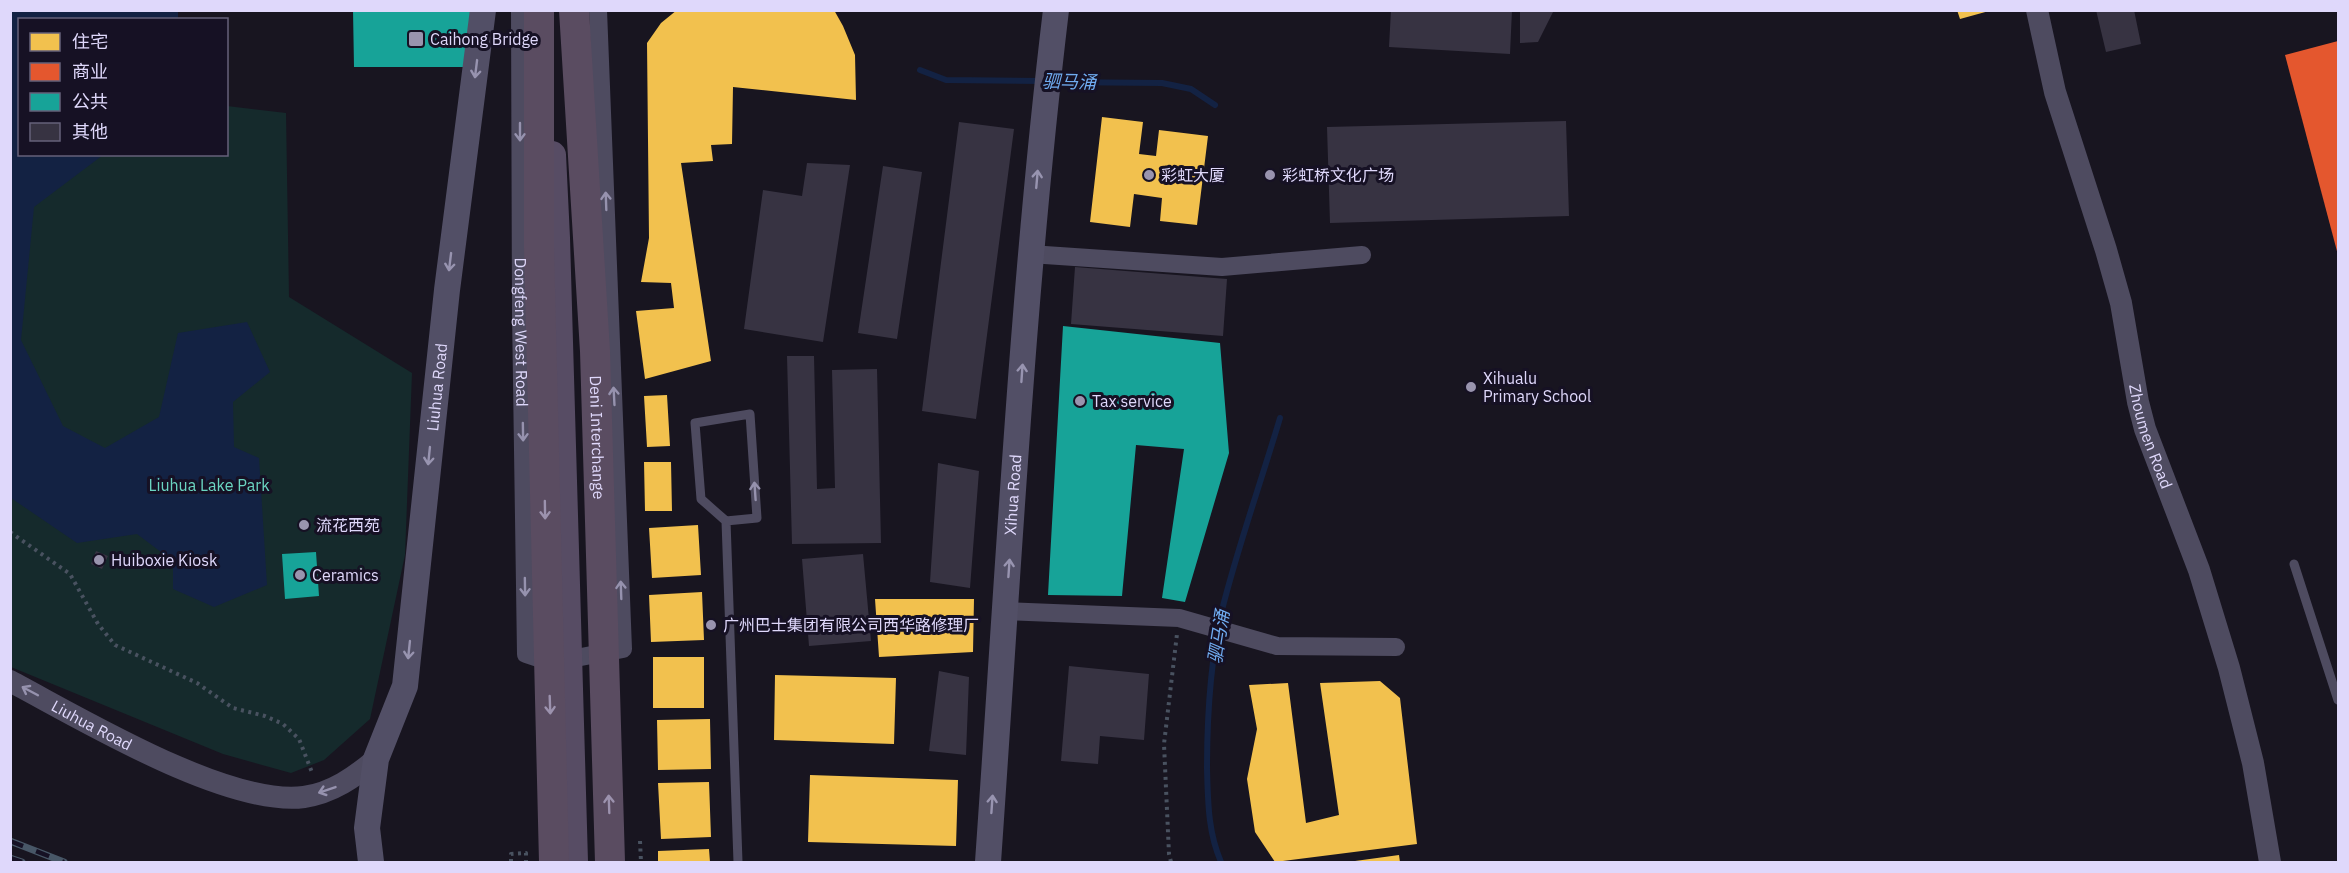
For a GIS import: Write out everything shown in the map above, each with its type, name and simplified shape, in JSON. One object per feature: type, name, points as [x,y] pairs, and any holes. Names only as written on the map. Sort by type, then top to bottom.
[{"type":"highway","points":[[539,10],[539,247],[554,862]]},
{"type":"highway","name":"Deni Interchange","points":[[572,10],[595,351],[610,862]]},
{"type":"main road","name":"Liuhua Road","points":[[371,862],[367,828],[376,759],[405,686],[446,302],[483,10]]},
{"type":"main road","points":[[530,10],[547,98],[563,238]]},
{"type":"main road","points":[[572,10],[567,52],[563,238],[574,862]]},
{"type":"main road","points":[[567,52],[580,10]]},
{"type":"main road","name":"Xihua Road","points":[[988,862],[1030,254],[1041,130],[1056,10]]},
{"type":"main road","name":"Deni Interchange","points":[[563,238],[588,862]]},
{"type":"street","name":"Dongfeng West Road","points":[[520,10],[526,654],[547,661],[560,661],[623,649],[598,10]]},
{"type":"street","name":"Zhoumen Road","points":[[2037,10],[2055,92],[2121,303],[2138,402],[2145,429],[2199,570],[2229,668],[2253,763],[2270,862]]},
{"type":"street","points":[[1030,254],[1222,267],[1362,255]]},
{"type":"street","points":[[1006,611],[1179,618],[1277,646],[1396,647]]},
{"type":"street","name":"Liuhua Road","points":[[10,681],[174,765],[232,788],[274,797],[304,797],[320,793],[356,776],[376,759]]},
{"type":"lane","points":[[726,522],[757,518],[750,414],[695,423],[701,499],[726,522],[738,862]]},
{"type":"lane","points":[[2294,564],[2338,700]]},
{"type":"path","points":[[10,532],[70,574],[98,624],[115,645],[197,683],[233,708],[265,716],[283,724],[299,739],[320,793]]},
{"type":"path","points":[[1171,862],[1164,744],[1179,618]]},
{"type":"path","points":[[640,841],[641,862]]},
{"type":"path","points":[[511,862],[511,854],[526,853],[526,862]]},
{"type":"green space","name":"Liuhua Lake Park","points":[[10,11],[18,18],[18,156],[228,156],[228,106],[286,113],[289,297],[412,373],[405,555],[370,719],[324,760],[291,773],[223,754],[11,667]]},
{"type":"water","points":[[11,10],[178,11],[178,18],[18,18],[18,156],[102,156],[34,207],[21,340],[63,426],[105,448],[159,417],[178,333],[247,322],[270,372],[233,402],[234,447],[259,458],[267,585],[214,607],[173,589],[173,561],[137,534],[77,543],[11,498]]},
{"type":"building: 住宅","points":[[677,10],[834,10],[855,55],[856,100],[733,87],[732,144],[711,145],[713,161],[681,163],[711,361],[645,379],[636,311],[674,308],[671,283],[641,282],[649,238],[647,43],[661,23]]},
{"type":"building: 住宅","points":[[1957,10],[1988,10],[1989,11],[1960,19]]},
{"type":"building: 住宅","name":"彩虹大厦","points":[[1102,117],[1143,122],[1139,154],[1156,156],[1159,130],[1208,136],[1197,225],[1160,221],[1162,198],[1134,194],[1130,227],[1090,222]]},
{"type":"building: 住宅","points":[[667,395],[670,446],[647,447],[644,396]]},
{"type":"building: 住宅","points":[[644,462],[671,462],[672,511],[645,511]]},
{"type":"building: 住宅","points":[[698,525],[701,575],[652,578],[649,528]]},
{"type":"building: 住宅","points":[[702,592],[704,640],[651,642],[649,595]]},
{"type":"building: 住宅","points":[[875,599],[974,599],[973,652],[879,657]]},
{"type":"building: 住宅","points":[[653,657],[704,657],[704,708],[653,708]]},
{"type":"building: 住宅","points":[[775,675],[896,678],[894,744],[774,740]]},
{"type":"building: 住宅","points":[[1380,681],[1400,698],[1417,844],[1275,862],[1255,832],[1247,779],[1257,729],[1249,685],[1288,683],[1306,823],[1339,815],[1320,683]]},
{"type":"building: 住宅","points":[[710,719],[711,769],[658,770],[657,720]]},
{"type":"building: 住宅","points":[[810,775],[958,780],[956,846],[808,842]]},
{"type":"building: 住宅","points":[[709,782],[711,837],[661,839],[658,783]]},
{"type":"building: 住宅","points":[[709,849],[710,862],[658,862],[658,851]]},
{"type":"building: 住宅","points":[[1399,855],[1400,862],[1355,862],[1355,861]]},
{"type":"building: 商业","points":[[2338,41],[2338,255],[2285,55]]},
{"type":"building: 公共","name":"Caihong Bridge","points":[[353,10],[478,10],[478,67],[354,67]]},
{"type":"building: 公共","points":[[1063,326],[1220,343],[1229,453],[1185,602],[1162,598],[1184,449],[1136,445],[1122,596],[1048,595]]},
{"type":"building: 公共","name":"Ceramics","points":[[316,552],[319,596],[285,599],[282,554]]},
{"type":"building: 其他","points":[[1391,10],[1512,10],[1510,54],[1389,47]]},
{"type":"building: 其他","points":[[1520,10],[1554,10],[1538,42],[1520,43]]},
{"type":"building: 其他","points":[[2096,10],[2134,10],[2141,44],[2106,52]]},
{"type":"building: 其他","points":[[1566,121],[1569,216],[1330,223],[1327,127]]},
{"type":"building: 其他","points":[[959,122],[1014,129],[976,419],[922,411]]},
{"type":"building: 其他","points":[[807,163],[850,165],[823,342],[744,329],[763,190],[802,196]]},
{"type":"building: 其他","points":[[883,166],[922,172],[897,339],[858,333]]},
{"type":"building: 其他","points":[[1075,267],[1227,279],[1223,336],[1071,324]]},
{"type":"building: 其他","points":[[787,356],[814,356],[817,489],[835,488],[832,370],[877,369],[881,543],[792,544]]},
{"type":"building: 其他","points":[[938,463],[979,471],[970,588],[930,582]]},
{"type":"building: 其他","name":"Huiboxie Kiosk","points":[[96,551],[108,556],[102,569],[91,564]]},
{"type":"building: 其他","points":[[863,554],[871,641],[809,646],[802,559]]},
{"type":"building: 其他","points":[[1069,666],[1149,674],[1144,740],[1100,736],[1098,764],[1061,761]]},
{"type":"building: 其他","points":[[939,671],[969,677],[966,755],[929,751]]},
{"type":"waterway","name":"驷马涌","points":[[920,70],[946,80],[1041,81]]},
{"type":"waterway","name":"驷马涌","points":[[1054,82],[1162,83],[1191,89],[1215,105]]},
{"type":"waterway","name":"驷马涌","points":[[1221,862],[1211,828],[1208,805],[1207,769],[1212,668],[1228,586],[1280,418]]},
{"type":"railway","points":[[10,841],[64,862]]},
{"type":"railway","points":[[10,858],[22,862]]},
{"type":"place","name":"Caihong Bridge","points":[[416,39]]},
{"type":"place","name":"彩虹大厦","points":[[1149,175]]},
{"type":"place","name":"彩虹桥文化广场","points":[[1270,175]]},
{"type":"place","name":"Xihualu Primary School","points":[[1471,387]]},
{"type":"place","name":"Tax service","points":[[1080,401]]},
{"type":"place","name":"流花西苑","points":[[304,525]]},
{"type":"place","name":"Huiboxie Kiosk","points":[[99,560]]},
{"type":"place","name":"Ceramics","points":[[300,575]]},
{"type":"place","name":"广州巴士集团有限公司西华路修理厂","points":[[711,625]]}]
